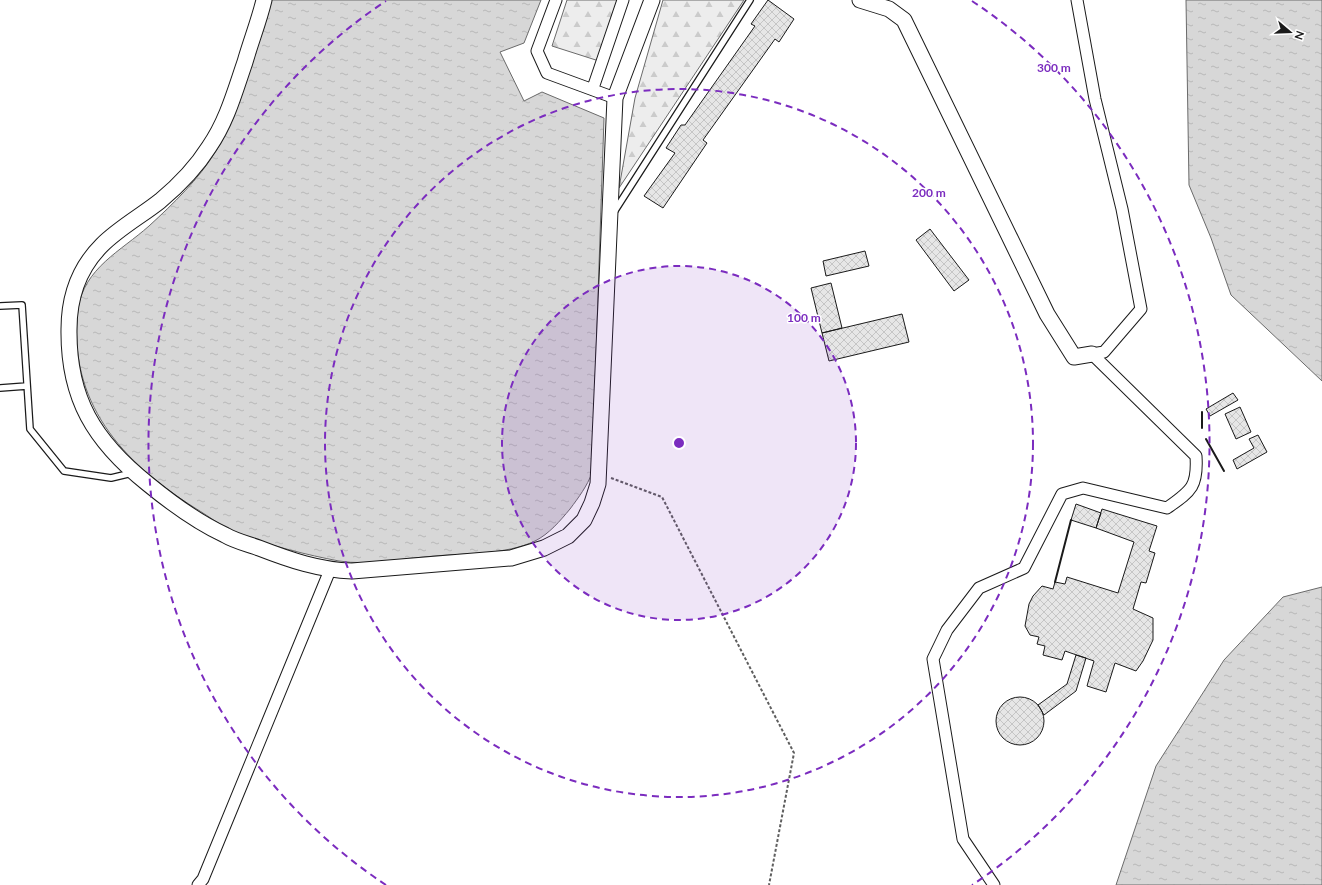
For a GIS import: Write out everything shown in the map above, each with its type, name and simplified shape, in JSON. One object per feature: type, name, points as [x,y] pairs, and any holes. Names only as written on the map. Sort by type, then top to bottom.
[{"type":"street","points":[[264,0],[228,114],[209,148],[184,178],[161,200],[102,245],[86,267],[73,289],[69,312],[68,342],[70,369],[77,396],[89,420],[109,449],[133,472],[163,496],[225,535],[307,566],[330,570],[370,570],[511,558],[544,548],[568,536],[584,520],[592,503],[598,484],[599,475],[615,98],[652,0]]},
{"type":"street","points":[[556,0],[537,51],[547,73],[592,88],[615,98]]},
{"type":"street","points":[[592,88],[624,0]]},
{"type":"street","points":[[860,0],[889,9],[904,20],[1047,314],[1074,357],[1104,352],[1141,309],[1122,209],[1094,99],[1077,0]]},
{"type":"street","points":[[994,885],[963,839],[934,659],[948,630],[979,588],[1024,568],[1062,494],[1083,488],[1167,508],[1190,492],[1197,473],[1196,456],[1092,354]]},
{"type":"street","points":[[198,885],[203,879],[265,732],[330,570]]},
{"type":"lane","points":[[609,221],[750,0]]},
{"type":"lane","points":[[0,306],[22,305],[30,429],[64,471],[111,478],[133,472]]},
{"type":"lane","points":[[0,388],[27,386]]},
{"type":"path","points":[[599,475],[662,497],[794,753],[769,885]]},
{"type":"green space","points":[[567,0],[618,0],[599,61],[552,46]]},
{"type":"green space","points":[[663,0],[744,0],[619,188],[635,98]]},
{"type":"water","points":[[269,0],[541,0],[524,43],[500,52],[524,101],[542,92],[604,118],[592,473],[580,496],[570,509],[550,531],[535,541],[511,549],[486,553],[362,563],[327,559],[265,543],[241,535],[223,526],[169,490],[144,471],[123,449],[105,426],[91,401],[81,373],[77,342],[78,309],[82,295],[88,282],[96,271],[116,252],[149,226],[176,200],[194,181],[216,151],[233,116],[240,97]]},
{"type":"water","points":[[1186,0],[1322,0],[1322,381],[1231,295],[1211,238],[1189,185]]},
{"type":"water","points":[[1322,587],[1322,885],[1116,885],[1156,766],[1224,660],[1283,597]]},
{"type":"building","points":[[768,0],[794,19],[779,42],[775,39],[703,140],[707,143],[663,208],[644,196],[675,153],[666,148],[681,125],[685,125],[755,26],[751,24]]},
{"type":"building","points":[[930,229],[969,280],[954,291],[916,240]]},
{"type":"building","points":[[865,251],[869,266],[826,276],[823,261]]},
{"type":"building","points":[[831,283],[842,328],[822,333],[811,288]]},
{"type":"building","points":[[902,314],[909,342],[829,361],[822,333]]},
{"type":"building","points":[[1233,393],[1238,400],[1210,416],[1206,409]]},
{"type":"building","points":[[1240,407],[1251,432],[1236,439],[1225,414]]},
{"type":"building","points":[[1258,435],[1267,452],[1237,469],[1233,460],[1254,448],[1249,439]]},
{"type":"building","points":[[1076,504],[1101,513],[1096,528],[1071,520]]},
{"type":"building","points":[[1102,509],[1157,526],[1149,551],[1155,553],[1146,583],[1141,582],[1133,609],[1153,618],[1153,640],[1143,661],[1136,671],[1115,663],[1106,692],[1087,686],[1094,661],[1065,651],[1062,660],[1043,655],[1045,646],[1037,644],[1039,637],[1030,635],[1025,626],[1029,604],[1033,596],[1042,586],[1053,589],[1055,582],[1065,584],[1067,577],[1118,593],[1134,542],[1096,528]]},
{"type":"building","points":[[1076,655],[1086,658],[1076,691],[1044,715],[1038,705],[1067,684]]},
{"type":"building","points":[[1020,697],[1029,699],[1037,704],[1042,712],[1044,721],[1042,730],[1037,738],[1029,743],[1020,745],[1011,743],[1003,738],[998,730],[996,721],[998,712],[1003,704],[1011,699]]},
{"type":"wall","points":[[1202,412],[1202,428]]},
{"type":"wall","points":[[1206,439],[1224,471]]},
{"type":"wall","points":[[1055,582],[1071,520]]}]
